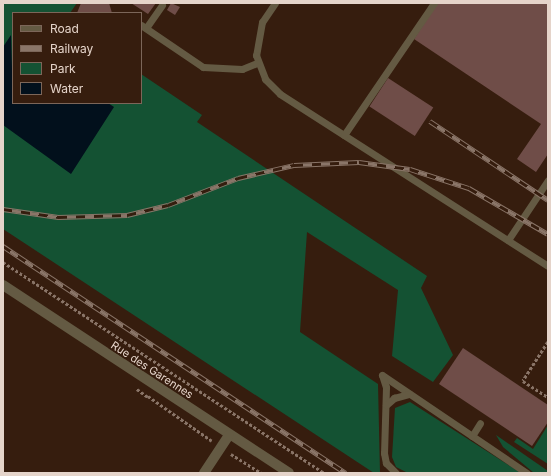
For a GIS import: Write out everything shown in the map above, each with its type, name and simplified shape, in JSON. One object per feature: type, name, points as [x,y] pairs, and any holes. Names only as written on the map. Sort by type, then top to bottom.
[{"type":"street","name":"Rue des Garennes","points":[[3,285],[283,472]]},
{"type":"street","points":[[204,473],[229,435]]},
{"type":"lane","points":[[275,3],[262,22],[257,63],[265,79],[280,94],[548,266]]},
{"type":"lane","points":[[344,135],[434,3]]},
{"type":"lane","points":[[162,5],[144,26],[203,67],[242,69],[257,63]]},
{"type":"lane","points":[[508,240],[548,180]]},
{"type":"lane","points":[[396,473],[386,463],[384,453],[386,405],[382,375],[527,473]]},
{"type":"lane","points":[[386,405],[394,398],[409,394]]},
{"type":"lane","points":[[472,436],[480,423]]},
{"type":"path","points":[[3,262],[324,473]]},
{"type":"path","points":[[548,342],[523,380],[548,397]]},
{"type":"green space","points":[[3,3],[77,3],[71,12],[12,12],[12,104],[142,104],[142,75],[202,115],[197,122],[427,276],[421,288],[453,355],[433,382],[392,356],[398,290],[307,232],[300,332],[378,384],[380,473],[374,473],[3,229]]},
{"type":"green space","points":[[410,402],[521,473],[408,473],[396,467],[392,457],[395,408]]},
{"type":"green space","points":[[548,425],[548,464],[514,442],[517,438],[533,449]]},
{"type":"green space","points":[[496,435],[548,471],[548,473],[534,473],[503,447]]},
{"type":"water","points":[[11,35],[12,104],[110,104],[114,107],[71,174],[3,125],[3,47]]},
{"type":"building","points":[[81,3],[109,3],[112,12],[77,12]]},
{"type":"building","points":[[131,3],[156,3],[148,14]]},
{"type":"building","points":[[171,3],[180,7],[175,15],[167,10]]},
{"type":"building","points":[[438,3],[548,3],[548,154],[536,172],[517,159],[541,124],[414,39]]},
{"type":"building","points":[[388,78],[433,107],[415,136],[369,107]]},
{"type":"building","points":[[463,348],[548,405],[548,422],[532,446],[439,384]]},
{"type":"railway","points":[[430,121],[548,200]]},
{"type":"railway","points":[[3,209],[58,217],[127,215],[168,205],[238,178],[294,165],[359,162],[410,169],[469,188],[548,234]]},
{"type":"railway","points":[[3,246],[346,473]]}]
